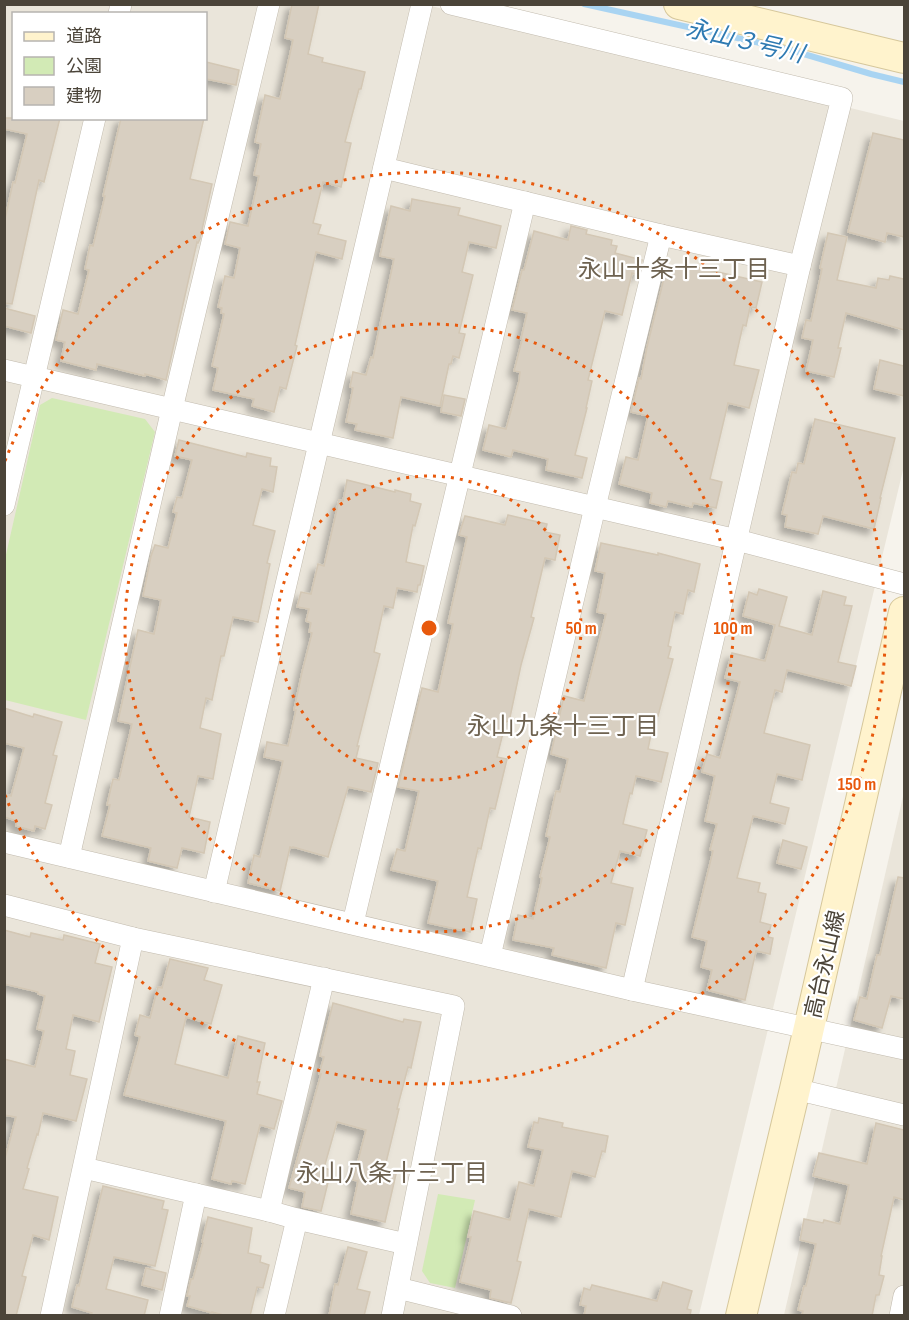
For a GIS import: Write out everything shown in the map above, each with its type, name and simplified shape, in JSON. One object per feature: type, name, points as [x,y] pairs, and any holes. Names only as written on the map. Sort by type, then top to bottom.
[{"type":"street","points":[[69,857],[172,409],[269,4]]},
{"type":"street","points":[[214,892],[422,4]]},
{"type":"street","points":[[451,4],[842,98],[800,266],[632,990]]},
{"type":"street","points":[[679,4],[904,57]]},
{"type":"street","points":[[4,505],[95,120]]},
{"type":"street","points":[[384,168],[800,266]]},
{"type":"street","points":[[353,923],[525,202]]},
{"type":"street","points":[[490,956],[661,235]]},
{"type":"street","points":[[4,370],[737,540],[904,584]]},
{"type":"street","name":"高台永山線","points":[[741,1316],[904,612]]},
{"type":"street","points":[[4,842],[632,990],[904,1049]]},
{"type":"street","points":[[4,905],[133,938],[454,1006],[392,1316]]},
{"type":"street","points":[[51,1316],[133,938]]},
{"type":"street","points":[[269,1211],[324,978]]},
{"type":"street","points":[[795,1089],[904,1115]]},
{"type":"street","points":[[84,1168],[406,1244]]},
{"type":"street","points":[[170,1316],[196,1194]]},
{"type":"street","points":[[274,1316],[297,1220]]},
{"type":"street","points":[[398,1288],[511,1316]]},
{"type":"street","points":[[900,1316],[904,1296]]},
{"type":"shaded area","points":[[5,5],[427,5],[904,121],[904,466],[699,1315],[5,1316]]},
{"type":"shaded area","points":[[904,792],[904,1315],[784,1315]]},
{"type":"green space","points":[[52,398],[145,419],[155,432],[86,720],[5,700],[5,559],[40,405]]},
{"type":"green space","points":[[438,1194],[475,1200],[455,1288],[430,1283],[422,1271]]},
{"type":"building","points":[[292,4],[319,4],[308,54],[323,58],[322,62],[365,72],[345,142],[351,143],[341,187],[323,182],[313,223],[321,225],[318,234],[346,241],[342,259],[316,252],[286,389],[280,387],[274,412],[252,406],[254,399],[213,390],[218,368],[212,366],[224,314],[221,313],[222,308],[218,307],[225,276],[234,278],[240,248],[225,244],[230,222],[248,226],[259,176],[254,175],[261,144],[255,142],[265,95],[280,99],[293,40],[285,38]]},
{"type":"building","points":[[207,62],[239,70],[236,85],[207,79]]},
{"type":"building","points":[[4,118],[60,120],[44,182],[39,180],[12,304],[4,303],[4,224],[27,134],[4,129]]},
{"type":"building","points":[[121,120],[204,120],[190,179],[212,184],[166,380],[97,364],[96,370],[61,361],[65,342],[56,340],[63,310],[78,314],[89,270],[85,269],[90,245],[93,246],[105,196],[103,196]]},
{"type":"building","points":[[873,133],[904,140],[904,237],[887,233],[885,242],[848,232]]},
{"type":"building","points":[[412,199],[460,208],[458,215],[501,226],[496,248],[469,242],[462,272],[473,275],[459,333],[465,334],[459,358],[453,356],[449,364],[440,406],[401,397],[393,438],[355,430],[357,424],[346,422],[353,388],[350,387],[353,372],[366,375],[371,357],[373,358],[394,259],[380,256],[391,206],[410,211]]},
{"type":"building","points":[[571,226],[587,230],[586,234],[612,240],[611,245],[617,246],[615,253],[642,260],[638,275],[632,273],[622,315],[605,311],[588,380],[592,381],[575,455],[587,458],[582,478],[546,470],[548,459],[513,450],[511,457],[483,450],[489,425],[506,429],[519,381],[520,372],[514,371],[527,313],[512,310],[534,231],[568,240]]},
{"type":"building","points":[[828,233],[847,237],[837,280],[876,288],[878,278],[889,280],[890,276],[904,279],[904,330],[846,313],[834,377],[806,371],[813,340],[802,338],[806,320],[811,321]]},
{"type":"building","points":[[687,265],[762,282],[756,308],[750,307],[746,326],[743,325],[734,365],[759,370],[749,408],[728,403],[710,479],[722,482],[716,508],[693,503],[692,507],[668,501],[666,507],[650,503],[652,493],[619,484],[626,457],[638,460],[648,416],[631,412],[639,378],[641,379],[667,266],[686,270]]},
{"type":"building","points":[[4,308],[35,316],[31,333],[4,326]]},
{"type":"building","points":[[880,360],[904,366],[904,396],[874,389]]},
{"type":"building","points":[[444,395],[465,399],[461,416],[441,412]]},
{"type":"building","points":[[815,419],[895,438],[874,529],[823,516],[818,534],[785,527],[787,515],[782,514],[792,472],[796,473],[798,463],[804,464]]},
{"type":"building","points":[[179,440],[246,457],[247,453],[271,458],[270,466],[277,467],[273,492],[262,489],[253,525],[275,531],[267,563],[270,564],[258,622],[233,617],[224,656],[221,656],[212,700],[206,698],[200,728],[221,734],[213,779],[198,776],[189,817],[210,822],[204,853],[182,848],[177,868],[148,861],[151,848],[102,836],[110,805],[107,805],[113,779],[119,780],[132,724],[118,721],[138,630],[154,634],[161,600],[143,596],[151,556],[155,545],[168,548],[177,513],[173,512],[177,497],[182,498],[192,460],[175,456]]},
{"type":"building","points":[[347,480],[411,494],[410,501],[421,504],[415,526],[413,525],[406,562],[424,566],[417,592],[397,588],[393,608],[384,606],[374,652],[380,654],[356,758],[378,763],[371,792],[348,787],[328,857],[290,847],[280,891],[248,883],[254,855],[260,857],[283,761],[264,757],[267,742],[288,746],[312,633],[309,632],[311,623],[306,621],[309,609],[297,607],[301,592],[311,594],[318,564],[324,566],[339,500],[343,501]]},
{"type":"building","points":[[508,515],[547,524],[545,532],[560,535],[555,560],[545,558],[531,617],[534,618],[509,722],[506,721],[497,757],[507,759],[495,809],[490,808],[481,849],[478,848],[467,897],[477,899],[470,932],[428,923],[438,881],[391,870],[397,849],[405,851],[419,791],[398,787],[422,688],[438,692],[453,624],[448,623],[467,537],[459,535],[465,516],[505,525]]},
{"type":"building","points":[[601,543],[658,555],[658,553],[700,564],[694,592],[688,590],[683,614],[675,612],[668,646],[671,647],[668,658],[673,659],[658,716],[655,715],[648,749],[668,753],[661,782],[636,776],[632,794],[630,793],[623,824],[647,830],[640,856],[620,851],[611,883],[633,888],[625,925],[616,923],[606,968],[552,955],[554,948],[513,940],[518,915],[533,919],[550,837],[546,836],[556,791],[560,792],[568,759],[551,754],[564,696],[584,701],[606,614],[597,612],[605,573],[595,571]]},
{"type":"building","points":[[759,589],[787,597],[779,626],[812,635],[823,591],[846,597],[844,605],[852,606],[838,662],[856,666],[851,686],[787,670],[782,692],[775,690],[764,733],[810,745],[802,780],[777,774],[770,803],[789,808],[785,824],[753,816],[737,878],[760,883],[758,892],[766,894],[760,922],[771,925],[768,937],[773,938],[770,954],[756,951],[745,1000],[707,990],[712,970],[701,967],[707,941],[692,937],[713,851],[710,850],[717,824],[705,821],[715,776],[702,772],[707,754],[720,758],[740,682],[725,678],[732,653],[765,661],[775,625],[743,616],[749,592],[757,595]]},
{"type":"building","points":[[4,708],[33,717],[34,714],[62,722],[53,755],[57,756],[45,803],[52,805],[45,829],[35,826],[34,831],[16,826],[17,821],[4,817],[4,807],[8,795],[11,796],[24,748],[4,743]]},
{"type":"building","points":[[783,840],[807,847],[801,869],[777,863]]},
{"type":"building","points":[[898,877],[904,878],[904,999],[891,996],[882,1028],[854,1020],[860,997],[867,999]]},
{"type":"building","points":[[4,930],[30,937],[31,933],[63,940],[64,935],[100,944],[95,963],[112,967],[99,1022],[73,1015],[66,1049],[75,1051],[70,1075],[87,1079],[76,1121],[43,1113],[27,1168],[29,1169],[23,1189],[58,1197],[49,1240],[33,1235],[22,1276],[26,1277],[16,1316],[4,1316],[4,1162],[16,1117],[4,1115],[4,1059],[35,1067],[44,1031],[37,1029],[45,996],[38,992],[4,984]]},
{"type":"building","points":[[170,959],[208,968],[204,980],[222,985],[211,1024],[186,1017],[175,1064],[228,1078],[238,1036],[265,1043],[257,1082],[260,1082],[257,1094],[282,1101],[274,1129],[260,1125],[245,1184],[232,1181],[231,1184],[212,1179],[226,1121],[124,1095],[140,1037],[135,1035],[140,1015],[150,1018],[158,987],[162,988]]},
{"type":"building","points":[[333,1003],[403,1022],[404,1019],[421,1022],[411,1068],[408,1067],[397,1109],[399,1109],[384,1171],[396,1174],[385,1222],[351,1214],[358,1181],[353,1180],[366,1130],[337,1122],[324,1168],[331,1170],[321,1211],[302,1207],[305,1192],[289,1188],[321,1074],[319,1074],[324,1057],[320,1056]]},
{"type":"building","points":[[539,1118],[563,1123],[562,1127],[608,1136],[605,1152],[602,1151],[595,1177],[572,1171],[561,1217],[529,1209],[517,1261],[521,1262],[511,1303],[490,1298],[491,1290],[460,1282],[471,1237],[468,1237],[474,1211],[510,1220],[519,1182],[534,1186],[543,1150],[528,1147],[534,1122],[538,1123]]},
{"type":"building","points":[[876,1123],[904,1130],[904,1200],[894,1197],[881,1256],[879,1275],[884,1276],[879,1295],[876,1295],[872,1316],[802,1316],[803,1311],[798,1310],[816,1244],[800,1240],[804,1219],[840,1224],[849,1185],[813,1176],[819,1153],[867,1164]]},
{"type":"building","points":[[103,1186],[164,1201],[162,1209],[168,1210],[155,1266],[114,1257],[106,1289],[148,1300],[144,1316],[91,1316],[92,1313],[72,1307]]},
{"type":"building","points":[[208,1217],[252,1228],[248,1253],[261,1256],[260,1262],[269,1265],[263,1288],[257,1287],[250,1316],[227,1316],[187,1306],[191,1279],[193,1279],[203,1243]]},
{"type":"building","points":[[348,1247],[367,1252],[357,1289],[370,1292],[364,1316],[329,1316],[335,1284],[338,1285]]},
{"type":"building","points":[[146,1268],[166,1273],[162,1290],[142,1285]]},
{"type":"building","points":[[663,1282],[692,1291],[687,1309],[691,1310],[690,1316],[584,1316],[586,1306],[580,1305],[584,1288],[590,1290],[592,1285],[657,1301]]},
{"type":"waterway","name":"永山３号川","points":[[584,4],[787,49],[904,82]]},
{"type":"district","name":"永山十条十三丁目","points":[[674,269]]},
{"type":"district","name":"永山九条十三丁目","points":[[563,726]]},
{"type":"district","name":"永山八条十三丁目","points":[[392,1173]]}]
